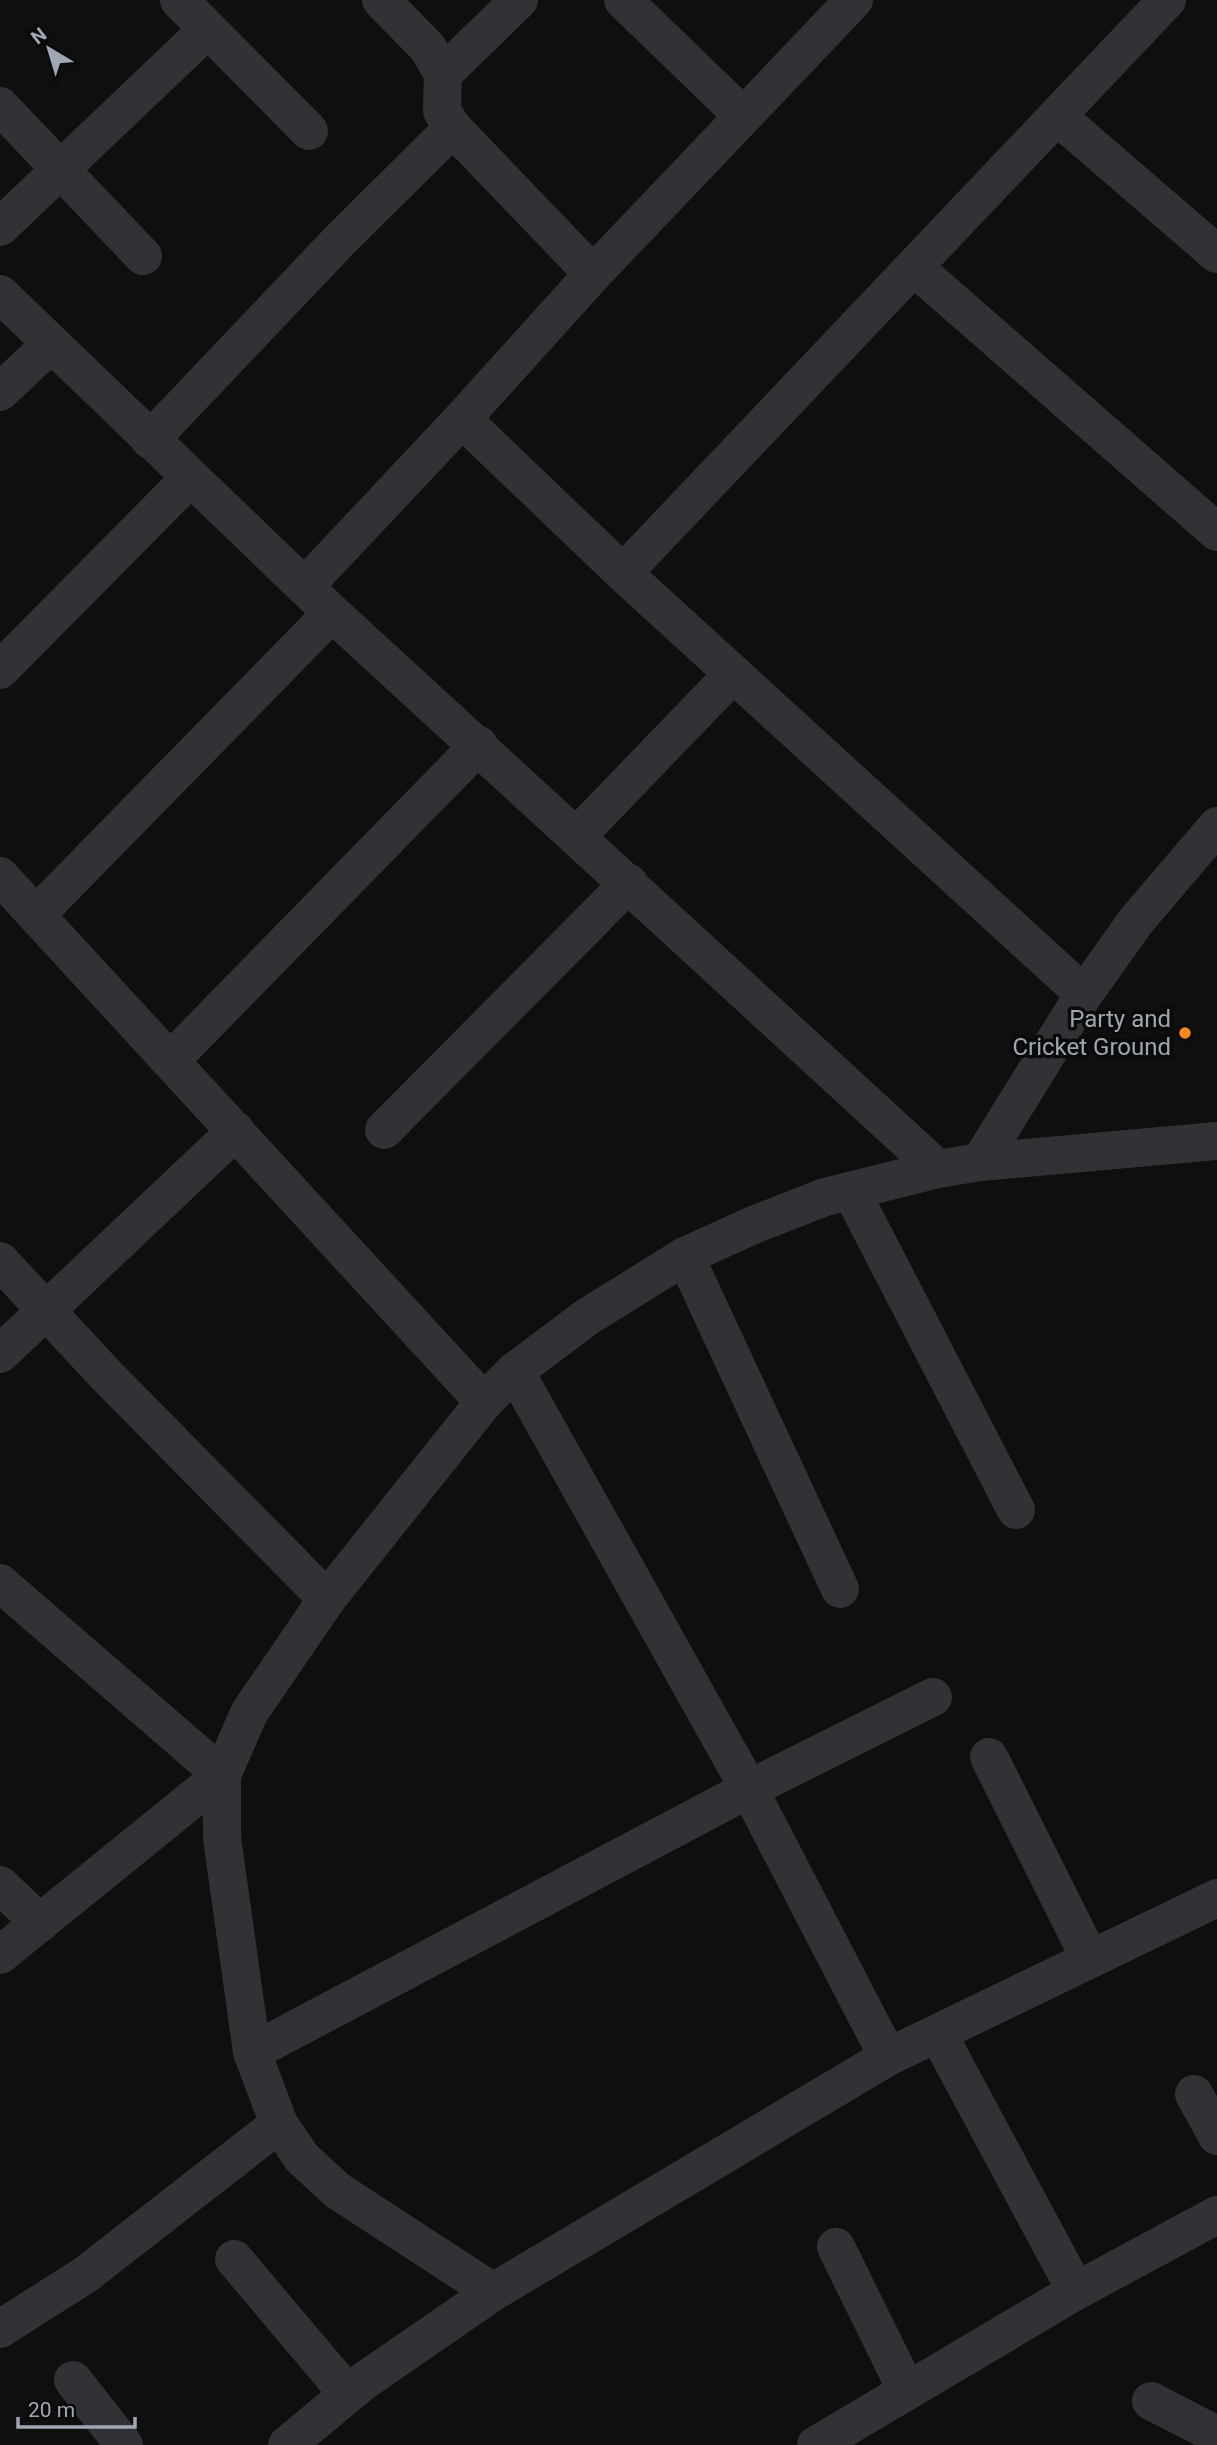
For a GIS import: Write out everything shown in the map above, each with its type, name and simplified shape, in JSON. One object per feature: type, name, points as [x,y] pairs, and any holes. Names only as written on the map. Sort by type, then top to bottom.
[{"type":"street","points":[[179,0],[309,131]]},
{"type":"street","points":[[381,0],[428,48],[443,74],[442,111],[453,128],[593,274]]},
{"type":"street","points":[[443,74],[519,0]]},
{"type":"street","points":[[623,0],[743,115]]},
{"type":"street","points":[[305,586],[593,274],[854,0]]},
{"type":"street","points":[[623,573],[1167,0]]},
{"type":"street","points":[[0,226],[207,30]]},
{"type":"street","points":[[0,106],[143,256]]},
{"type":"street","points":[[1057,116],[1217,254]]},
{"type":"street","points":[[150,440],[340,240],[453,128]]},
{"type":"street","points":[[915,268],[1214,525]]},
{"type":"street","points":[[0,293],[332,613],[479,745],[938,1169]]},
{"type":"street","points":[[0,392],[51,344]]},
{"type":"street","points":[[462,419],[623,573],[1084,994]]},
{"type":"street","points":[[0,670],[190,478]]},
{"type":"street","points":[[37,914],[332,613]]},
{"type":"street","points":[[577,836],[733,674]]},
{"type":"street","points":[[170,1061],[479,745]]},
{"type":"street","points":[[980,1162],[1084,994],[1136,921],[1217,826]]},
{"type":"street","points":[[0,876],[484,1402]]},
{"type":"street","points":[[383,1130],[629,883]]},
{"type":"street","points":[[0,1354],[236,1131]]},
{"type":"street","points":[[493,2292],[338,2191],[303,2158],[279,2124],[251,2052],[222,1838],[222,1775],[249,1713],[327,1599],[484,1402],[515,1371],[587,1317],[685,1256],[825,1197],[938,1169],[980,1162],[1217,1141]]},
{"type":"street","points":[[851,1191],[1016,1510]]},
{"type":"street","points":[[685,1256],[840,1589]]},
{"type":"street","points":[[0,1261],[106,1375],[327,1599]]},
{"type":"street","points":[[515,1371],[749,1789],[888,2057]]},
{"type":"street","points":[[0,1583],[222,1775]]},
{"type":"street","points":[[251,2052],[749,1789],[933,1697]]},
{"type":"street","points":[[989,1756],[1090,1959]]},
{"type":"street","points":[[0,1955],[222,1775]]},
{"type":"street","points":[[0,1885],[40,1923]]},
{"type":"street","points":[[287,2445],[348,2394],[493,2292],[888,2057],[1217,1898]]},
{"type":"street","points":[[937,2034],[1076,2291]]},
{"type":"street","points":[[1194,2094],[1217,2136]]},
{"type":"street","points":[[0,2329],[85,2275],[279,2124]]},
{"type":"street","points":[[816,2445],[1076,2291],[1217,2215]]},
{"type":"street","points":[[836,2247],[907,2391]]},
{"type":"street","points":[[234,2259],[348,2394]]},
{"type":"street","points":[[73,2379],[124,2445]]},
{"type":"street","points":[[1151,2401],[1217,2435]]},
{"type":"place","name":"Party and Cricket Ground","points":[[1185,1033]]}]
